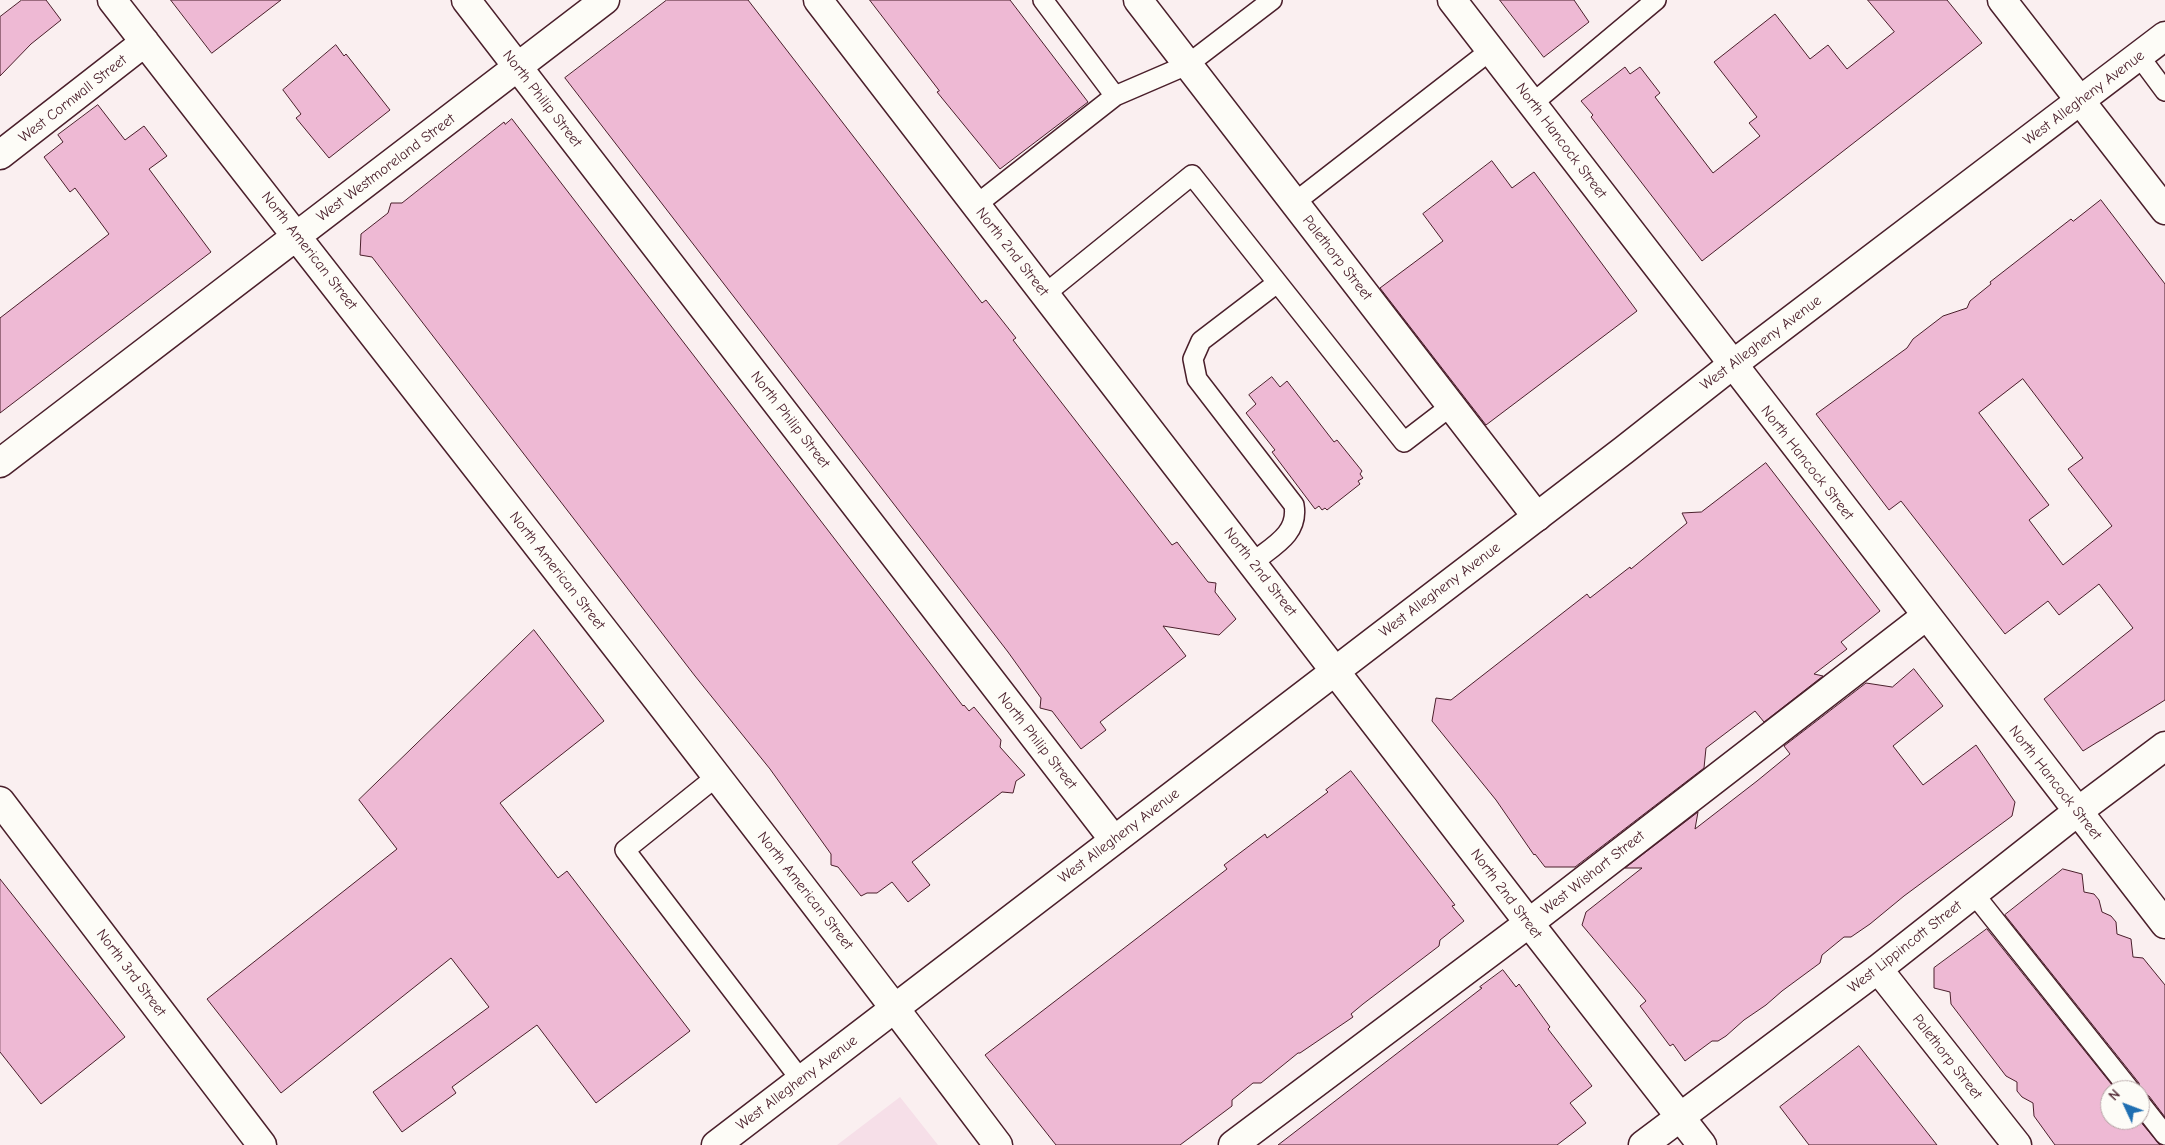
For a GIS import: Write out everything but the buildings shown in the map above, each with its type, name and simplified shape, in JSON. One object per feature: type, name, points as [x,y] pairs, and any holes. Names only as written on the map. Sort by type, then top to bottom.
[{"type":"street","name":"North American Street","points":[[112,0],[297,235],[895,1008],[998,1145]]},
{"type":"street","name":"North Philip Street","points":[[466,0],[1114,840]]},
{"type":"street","name":"West Westmoreland Street","points":[[0,463],[605,0]]},
{"type":"street","name":"North 2nd Street","points":[[818,0],[1702,1145]]},
{"type":"street","name":"Palethorp Street","points":[[1138,0],[1537,517]]},
{"type":"street","name":"North Hancock Street","points":[[1452,0],[2165,924]]},
{"type":"street","points":[[2002,0],[2165,210]]},
{"type":"street","name":"West Allegheny Avenue","points":[[716,1145],[1537,517],[1732,365],[2165,36]]},
{"type":"street","name":"West Cornwall Street","points":[[0,155],[145,42]]},
{"type":"street","name":"West Wishart Street","points":[[1233,1145],[1529,923],[1926,616]]},
{"type":"street","name":"West Lippincott Street","points":[[1643,1145],[1878,969],[2077,812],[2165,746]]},
{"type":"street","name":"North 3rd Street","points":[[0,801],[262,1145]]},
{"type":"street","name":"Palethorp Street","points":[[1878,969],[2017,1145]]},
{"type":"lane","points":[[1043,0],[1115,96]]},
{"type":"lane","points":[[976,205],[1115,96],[1187,64],[1272,0]]},
{"type":"lane","points":[[1533,103],[1656,0]]},
{"type":"lane","points":[[1294,203],[1491,50]]},
{"type":"lane","points":[[2139,56],[2165,91]]},
{"type":"lane","points":[[1045,294],[1192,175],[1404,442],[1451,406]]},
{"type":"lane","points":[[1252,563],[1290,531],[1295,522],[1294,505],[1197,379],[1193,370],[1193,359],[1201,341],[1277,283]]},
{"type":"lane","points":[[716,777],[625,850],[800,1080]]},
{"type":"lane","points":[[1974,894],[2122,1080]]},
{"type":"lane","points":[[2150,1115],[2165,1134]]},
{"type":"shaded area","points":[[900,1097],[938,1145],[837,1145]]}]
